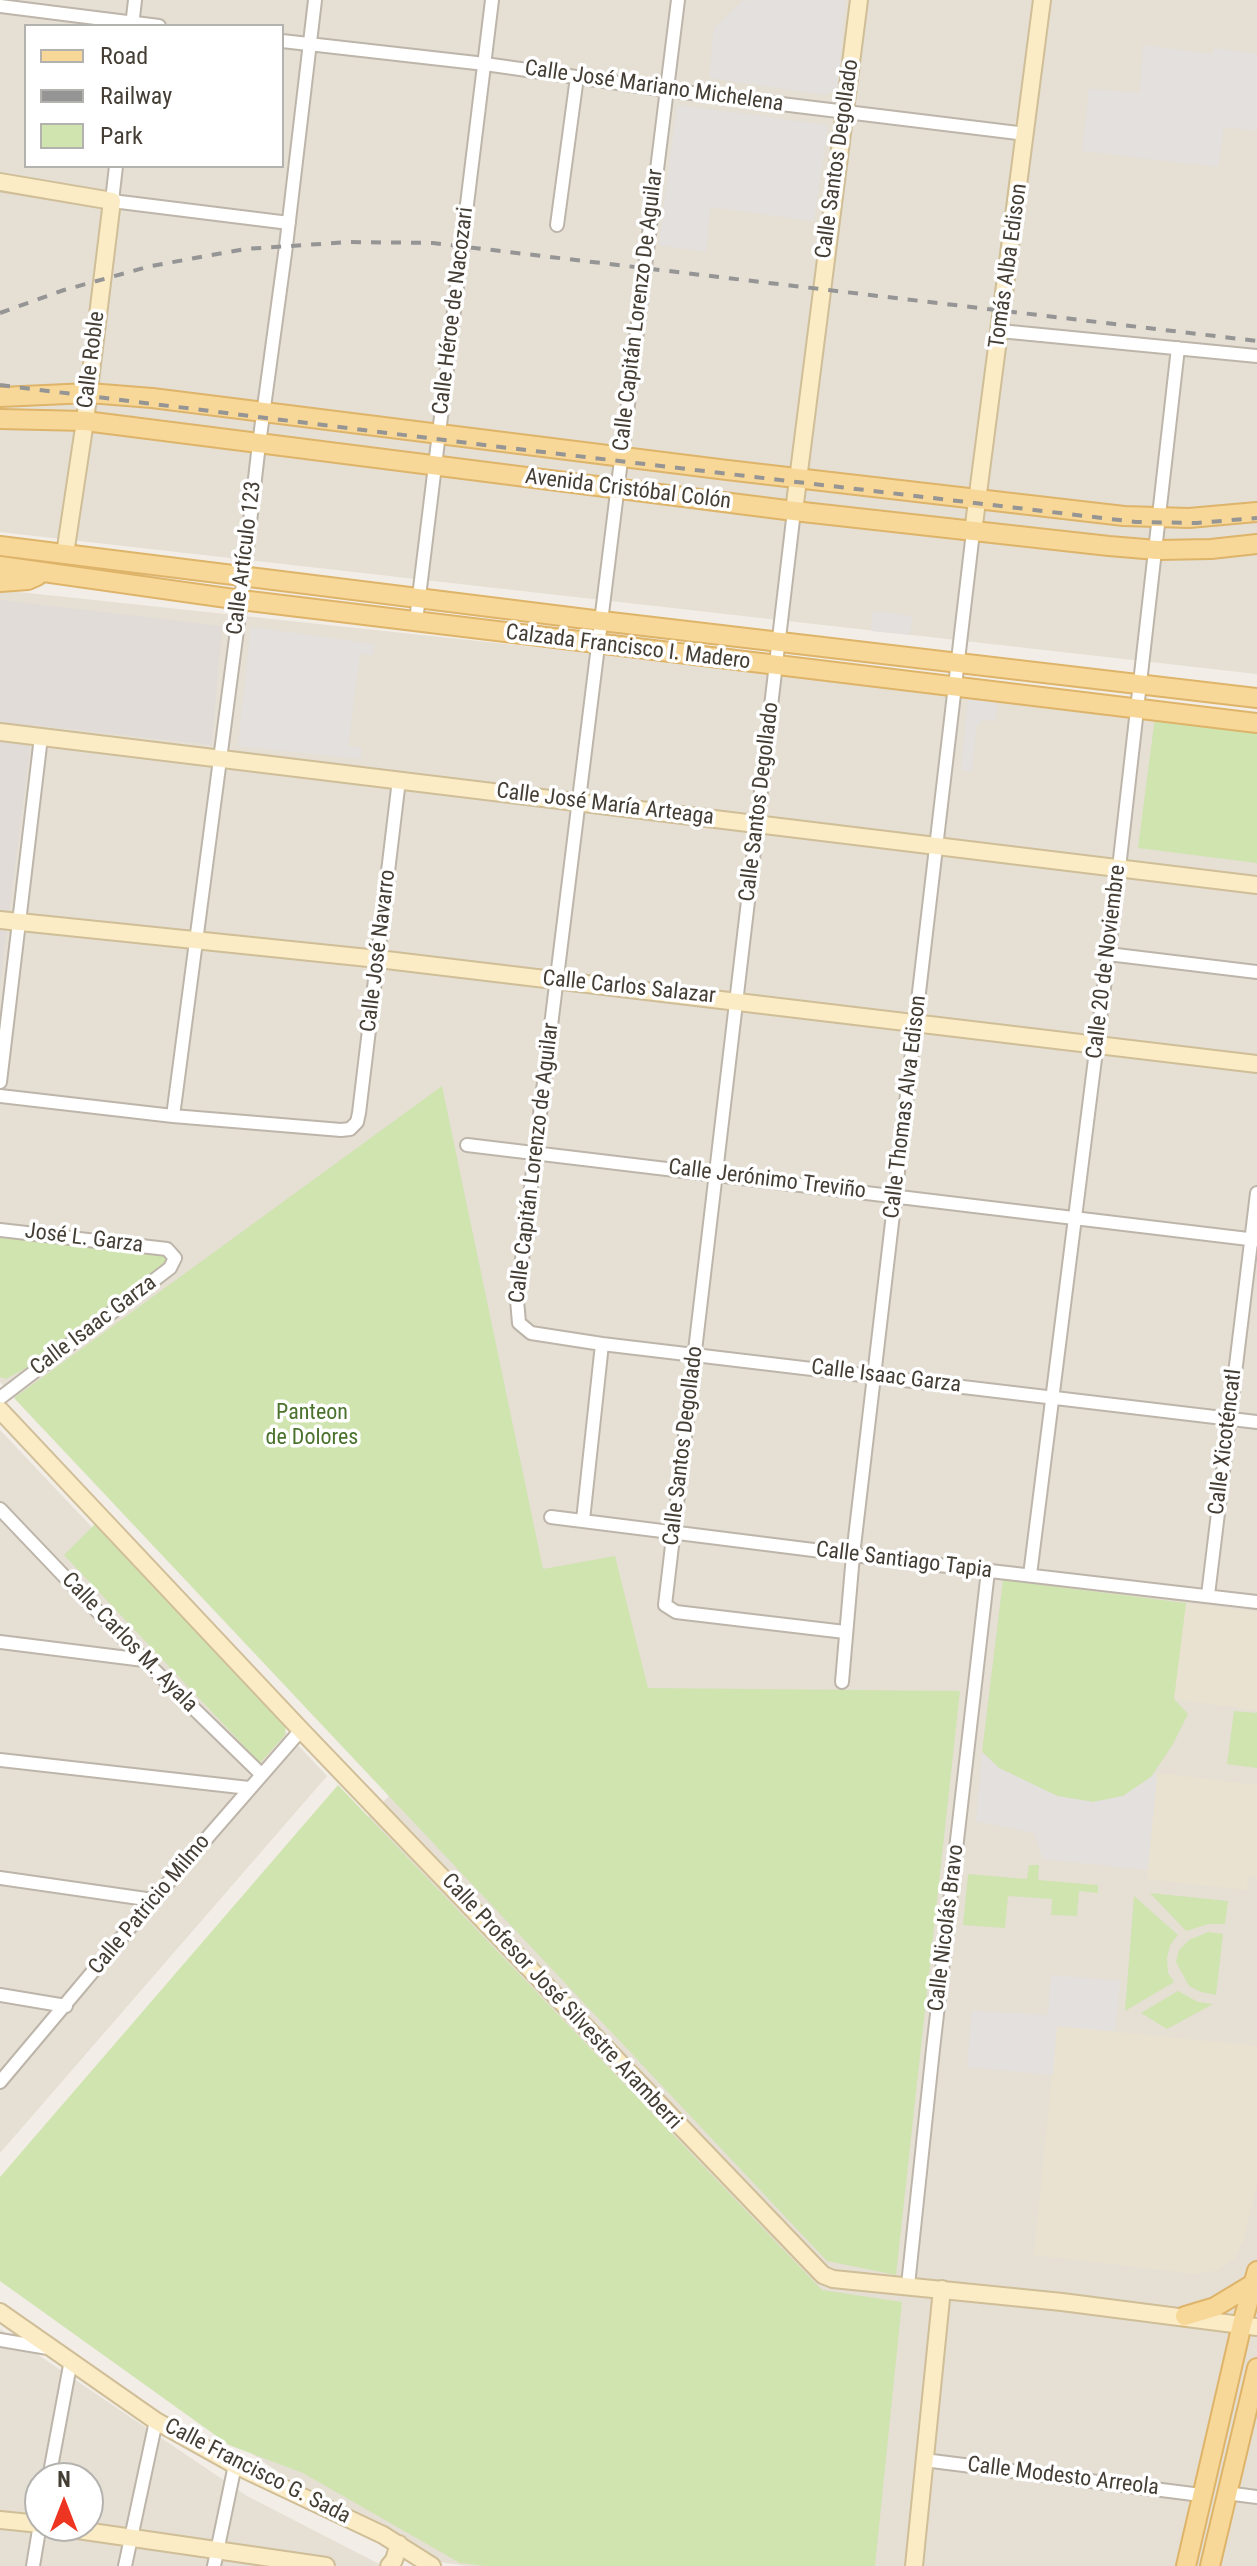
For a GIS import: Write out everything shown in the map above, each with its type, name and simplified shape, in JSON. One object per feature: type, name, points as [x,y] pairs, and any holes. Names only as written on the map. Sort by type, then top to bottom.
[{"type":"main road","name":"Avenida Cristóbal Colón","points":[[0,397],[89,393],[797,479],[1159,518],[1219,517],[1257,512]]},
{"type":"main road","name":"Avenida Cristóbal Colón","points":[[0,419],[85,421],[617,490],[973,532],[1157,550],[1257,544]]},
{"type":"main road","name":"Calzada Francisco I. Madero","points":[[3,545],[602,621],[1257,698]]},
{"type":"main road","name":"Calzada Francisco I. Madero","points":[[0,566],[599,645],[1257,723]]},
{"type":"main road","points":[[0,582],[28,580],[48,572]]},
{"type":"main road","points":[[1185,2316],[1215,2307],[1255,2278]]},
{"type":"main road","points":[[1186,2566],[1201,2495],[1249,2326],[1255,2278]]},
{"type":"main road","points":[[1210,2566],[1257,2368]]},
{"type":"street","points":[[0,6],[132,24],[135,0]]},
{"type":"street","name":"Calle Artículo 123","points":[[173,1116],[315,0]]},
{"type":"street","name":"Calle Héroe de Nacozari","points":[[416,621],[492,0]]},
{"type":"street","name":"Calle Capitán Lorenzo De Aguilar","points":[[602,621],[678,0]]},
{"type":"street","name":"Calle Santos Degollado","points":[[845,1632],[676,1612],[665,1605],[797,479],[859,0]]},
{"type":"street","name":"Tomás Alba Edison","points":[[973,532],[1042,0]]},
{"type":"street","name":"Calle José Mariano Michelena","points":[[284,41],[1026,134]]},
{"type":"street","points":[[557,225],[577,77]]},
{"type":"street","name":"Calle Roble","points":[[65,554],[89,393],[116,168]]},
{"type":"street","points":[[0,182],[112,201],[289,223]]},
{"type":"street","points":[[1000,331],[1257,356]]},
{"type":"street","name":"Calle 20 de Noviembre","points":[[1030,1575],[1119,868],[1178,348]]},
{"type":"street","name":"Calle Thomas Alva Edison","points":[[842,1682],[853,1555],[973,532]]},
{"type":"street","name":"Calle Capitán Lorenzo de Aguilar","points":[[519,1323],[517,1300],[602,621]]},
{"type":"street","name":"Calle José María Arteaga","points":[[0,732],[1257,885]]},
{"type":"street","points":[[0,1082],[41,737]]},
{"type":"street","name":"Calle José Navarro","points":[[173,1116],[341,1130],[350,1129],[357,1122],[399,780]]},
{"type":"street","name":"Calle Carlos Salazar","points":[[0,920],[736,1000],[1257,1064]]},
{"type":"street","points":[[1108,954],[1257,972]]},
{"type":"street","points":[[0,1096],[173,1116]]},
{"type":"street","name":"Calle Jerónimo Treviño","points":[[467,1145],[1254,1240]]},
{"type":"street","name":"Calle Xicoténcatl","points":[[1208,1595],[1254,1240],[1257,1193]]},
{"type":"street","name":"José L. Garza","points":[[0,1230],[167,1249]]},
{"type":"street","name":"Calle Isaac Garza","points":[[0,1398],[170,1268],[175,1258],[167,1249]]},
{"type":"street","name":"Calle Isaac Garza","points":[[519,1323],[531,1333],[602,1344],[1257,1422]]},
{"type":"street","points":[[583,1520],[602,1344]]},
{"type":"street","name":"Calle Profesor José Silvestre Aramberri","points":[[0,1410],[814,2268],[833,2279],[1185,2316],[1249,2326]]},
{"type":"street","name":"Calle Carlos M. Ayala","points":[[0,1509],[144,1660],[261,1774]]},
{"type":"street","name":"Calle Santiago Tapia","points":[[551,1517],[1257,1602]]},
{"type":"street","name":"Calle Nicolás Bravo","points":[[908,2285],[988,1571]]},
{"type":"street","points":[[0,1642],[144,1660]]},
{"type":"street","name":"Calle Patricio Milmo","points":[[0,2082],[301,1730]]},
{"type":"street","points":[[0,1760],[249,1788]]},
{"type":"street","points":[[0,1878],[153,1900]]},
{"type":"street","points":[[0,1995],[66,2006]]},
{"type":"street","points":[[914,2566],[942,2289]]},
{"type":"street","name":"Calle Francisco G. Sada","points":[[0,2312],[156,2421],[235,2465],[399,2544],[432,2566]]},
{"type":"street","points":[[0,2340],[51,2348]]},
{"type":"street","points":[[52,2462],[71,2360]]},
{"type":"street","points":[[125,2566],[156,2421]]},
{"type":"street","name":"Calle Modesto Arreola","points":[[924,2460],[1201,2495]]},
{"type":"street","points":[[215,2559],[235,2465]]},
{"type":"street","points":[[1226,2493],[1257,2497]]},
{"type":"street","points":[[0,2520],[24,2522]]},
{"type":"street","points":[[104,2535],[215,2559],[326,2566]]},
{"type":"street","points":[[33,2566],[37,2542]]},
{"type":"street","points":[[389,2566],[399,2544]]},
{"type":"shaded area","points":[[0,0],[1257,0],[1257,674],[0,532]]},
{"type":"shaded area","points":[[845,0],[838,89],[825,95],[709,78],[714,28],[742,1]]},
{"type":"shaded area","points":[[1143,45],[1212,54],[1214,48],[1257,54],[1257,131],[1224,127],[1218,167],[1082,151],[1089,89],[1140,93]]},
{"type":"shaded area","points":[[677,105],[828,125],[814,221],[710,207],[706,252],[659,245]]},
{"type":"shaded area","points":[[0,590],[609,655],[997,702],[1137,709],[1257,723],[1257,2566],[468,2566],[425,2560],[284,2476],[0,2280],[0,2186],[389,1796],[0,1382]]},
{"type":"shaded area","points":[[0,600],[222,626],[212,745],[33,725],[0,985]]},
{"type":"shaded area","points":[[873,611],[912,616],[910,635],[871,631]]},
{"type":"shaded area","points":[[251,627],[375,644],[373,655],[360,654],[348,746],[362,748],[361,759],[238,746]]},
{"type":"shaded area","points":[[968,698],[997,702],[996,721],[982,720],[976,726],[972,772],[961,770]]},
{"type":"shaded area","points":[[0,1430],[327,1776],[0,2153]]},
{"type":"shaded area","points":[[1186,1603],[1257,1612],[1257,1710],[1174,1699]]},
{"type":"shaded area","points":[[982,1752],[999,1768],[1057,1796],[1093,1802],[1123,1796],[1157,1773],[1148,1870],[1043,1859],[1034,1833],[976,1821]]},
{"type":"shaded area","points":[[1157,1773],[1257,1785],[1257,1877],[1248,1876],[1247,1890],[1147,1879]]},
{"type":"shaded area","points":[[1051,1975],[1120,1981],[1115,2031],[1057,2026],[1053,2075],[967,2067],[972,2011],[1048,2015]]},
{"type":"shaded area","points":[[1057,2026],[1257,2046],[1257,2184],[1244,2239],[1235,2258],[1219,2270],[1196,2274],[1034,2255]]},
{"type":"shaded area","points":[[0,2329],[247,2496],[383,2566],[0,2566]]},
{"type":"green space","points":[[1155,717],[1257,730],[1257,863],[1138,848]]},
{"type":"green space","name":"Panteon de Dolores","points":[[442,1086],[543,1569],[615,1556],[648,1688],[960,1691],[896,2275],[827,2261],[14,1398]]},
{"type":"green space","points":[[0,1230],[167,1249],[170,1263],[26,1368],[6,1379],[0,1377]]},
{"type":"green space","points":[[97,1522],[286,1723],[285,1735],[260,1763],[64,1555]]},
{"type":"green space","points":[[1003,1580],[1186,1603],[1174,1699],[1188,1714],[1151,1777],[1123,1796],[1093,1802],[1057,1796],[999,1768],[982,1752]]},
{"type":"green space","points":[[1234,1711],[1257,1713],[1257,1768],[1227,1764]]},
{"type":"green space","points":[[338,1785],[822,2290],[902,2302],[875,2566],[485,2566],[460,2563],[303,2473],[229,2445],[0,2281],[0,2177]]},
{"type":"green space","points":[[1029,1865],[1039,1865],[1038,1880],[1098,1885],[1098,1893],[1079,1891],[1077,1916],[1051,1915],[1052,1899],[1008,1896],[1005,1928],[963,1925],[968,1874],[1027,1879]]},
{"type":"green space","points":[[1150,1893],[1228,1901],[1225,1924],[1209,1924],[1186,1931]]},
{"type":"green space","points":[[1134,1896],[1178,1935],[1170,1945],[1167,1958],[1168,1973],[1174,1982],[1125,2011]]},
{"type":"green space","points":[[1208,1932],[1223,1934],[1216,1995],[1189,1986],[1176,1962],[1179,1950],[1189,1940]]},
{"type":"green space","points":[[1178,1991],[1198,2002],[1213,2004],[1167,2029],[1141,2013]]},
{"type":"railway","points":[[0,313],[64,290],[151,266],[245,249],[349,242],[433,243],[1257,341]]},
{"type":"railway","points":[[0,385],[1136,522],[1197,523],[1257,518]]}]
